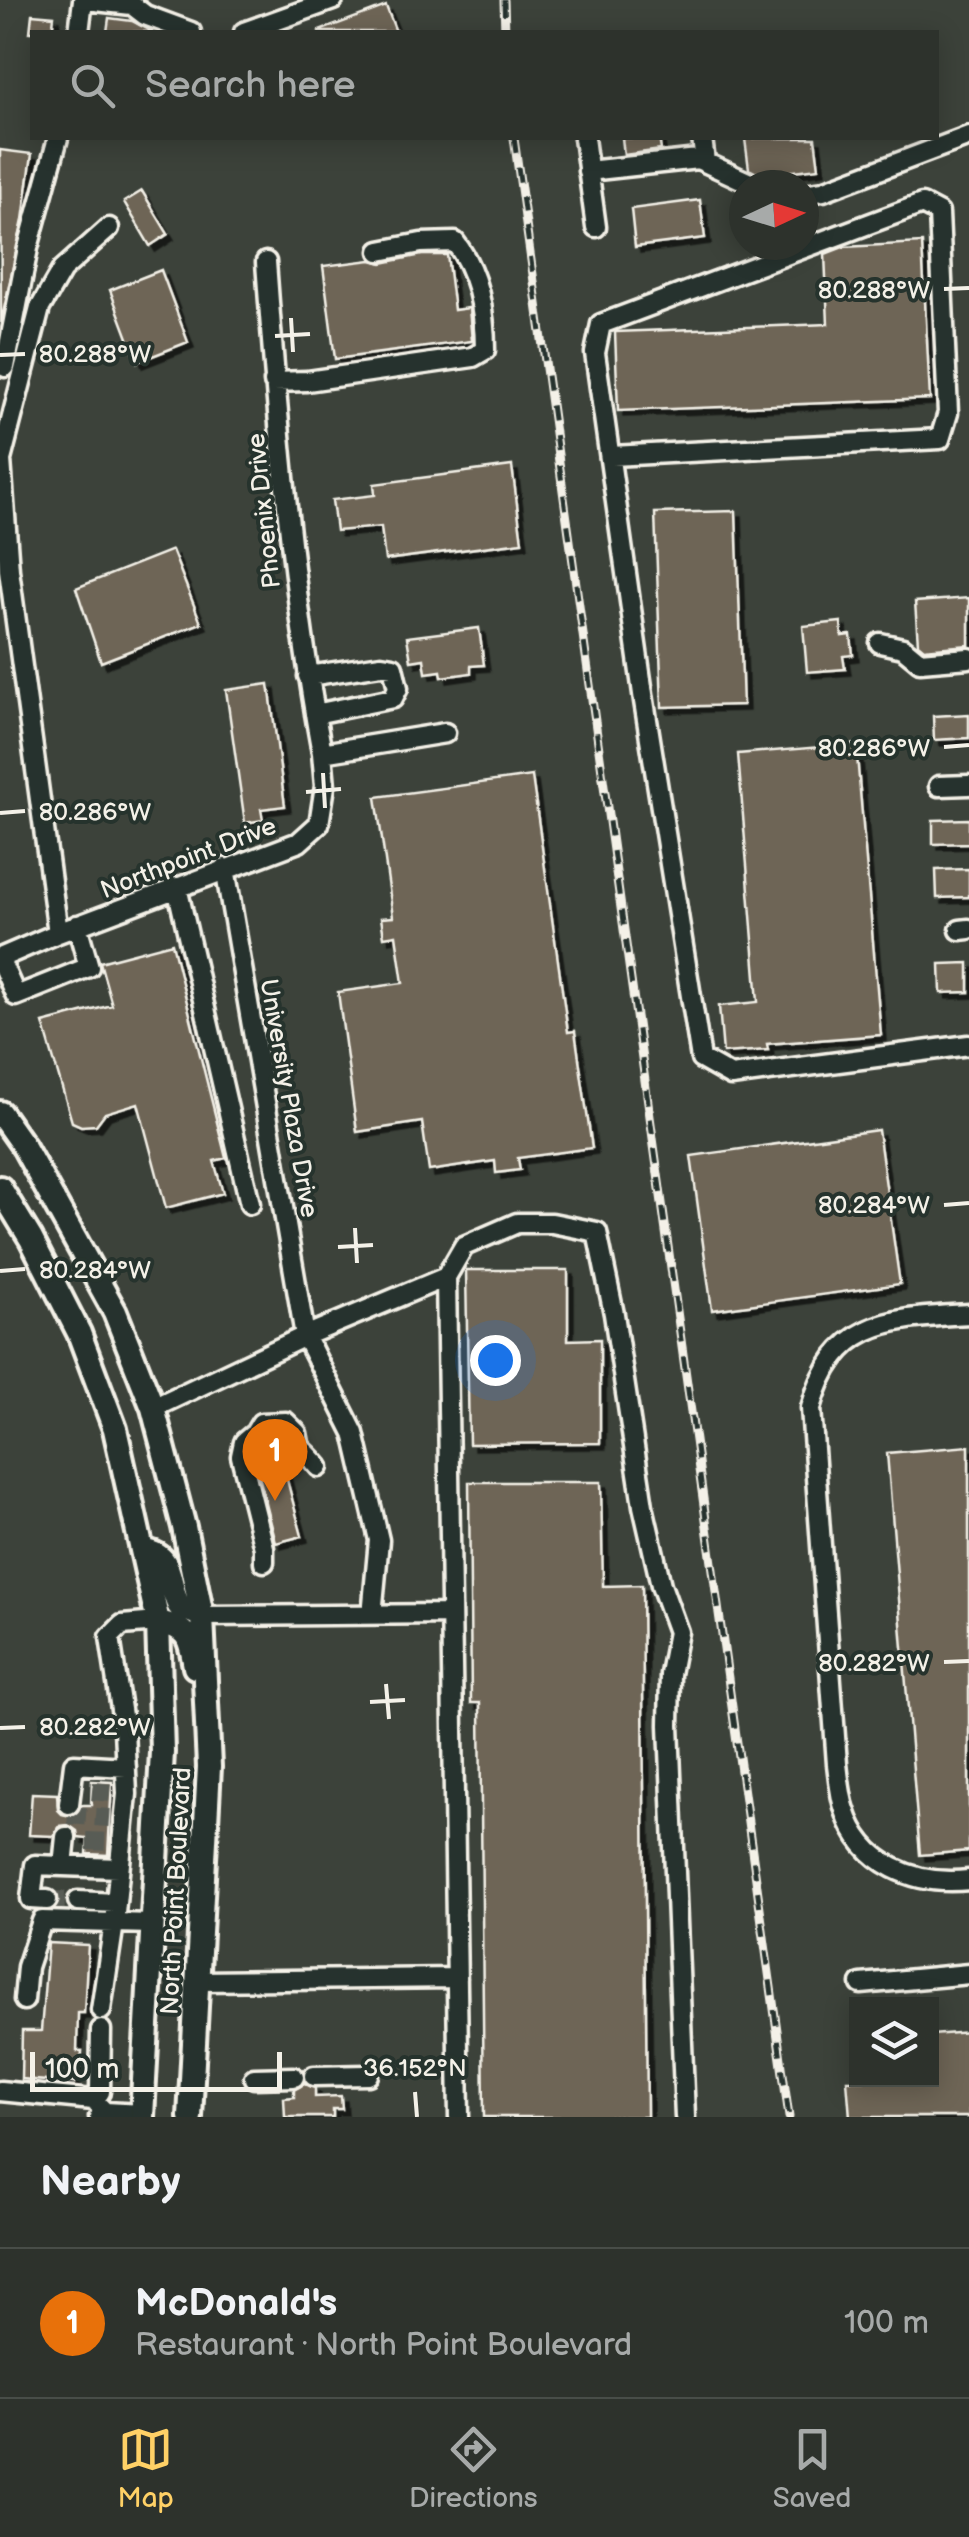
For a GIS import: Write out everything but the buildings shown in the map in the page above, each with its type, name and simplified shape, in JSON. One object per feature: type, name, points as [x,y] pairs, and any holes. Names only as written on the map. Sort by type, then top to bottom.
[{"type":"main road","name":"North Point Boulevard","points":[[0,1112],[24,1147],[115,1312],[153,1408],[202,1616],[209,1766],[190,2117]]},
{"type":"main road","points":[[0,1132],[6,1140],[24,1147]]},
{"type":"main road","name":"North Point Boulevard","points":[[0,1188],[32,1239],[79,1333],[115,1429],[158,1622],[162,1752],[142,2115]]},
{"type":"main road","points":[[144,1550],[154,1552],[167,1564],[179,1606],[202,1616]]},
{"type":"main road","points":[[158,1622],[186,1633],[196,1679],[207,1689]]},
{"type":"street","points":[[78,30],[84,0],[133,3],[145,15],[186,30]]},
{"type":"street","points":[[250,30],[333,0]]},
{"type":"street","points":[[819,192],[969,136]]},
{"type":"street","points":[[6,368],[28,248],[57,140]]},
{"type":"street","points":[[584,140],[596,227]]},
{"type":"street","points":[[702,140],[705,162]]},
{"type":"street","points":[[588,171],[698,159],[729,173]]},
{"type":"street","points":[[612,456],[940,439],[948,413],[939,212],[922,204],[600,324],[595,353],[644,701],[701,1060],[731,1076],[969,1045]]},
{"type":"street","points":[[58,932],[10,570],[1,460],[40,308],[62,270],[110,228]]},
{"type":"street","points":[[274,382],[306,381],[472,357],[485,350],[485,329],[471,263],[456,242],[421,243],[380,251]]},
{"type":"street","name":"Phoenix Drive","points":[[266,262],[274,382],[308,676],[322,754]]},
{"type":"street","points":[[880,644],[902,648],[920,662],[969,658]]},
{"type":"street","points":[[308,676],[382,665],[393,667],[398,688],[393,698],[315,714]]},
{"type":"street","points":[[322,754],[445,732]]},
{"type":"street","name":"Northpoint Drive","points":[[0,959],[58,932],[299,842],[319,824],[325,786],[322,754]]},
{"type":"street","points":[[939,786],[969,785]]},
{"type":"street","name":"University Plaza Drive","points":[[225,868],[305,1336],[354,1433],[380,1540],[372,1615]]},
{"type":"street","points":[[177,887],[250,1204]]},
{"type":"street","points":[[0,959],[16,996],[90,967],[77,925]]},
{"type":"street","points":[[459,2117],[446,1276],[464,1246],[517,1223],[552,1223],[597,1232],[614,1314],[643,1506],[660,1585],[678,1632],[670,1674],[670,1725],[685,2117]]},
{"type":"street","points":[[153,1408],[305,1336],[446,1276]]},
{"type":"street","points":[[969,1314],[910,1318],[864,1332],[842,1347],[820,1376],[811,1408],[837,1764],[845,1812],[864,1844],[882,1864],[906,1876],[934,1881],[969,1880]]},
{"type":"street","points":[[264,1562],[241,1456],[244,1442],[255,1433],[299,1443],[319,1467]]},
{"type":"street","points":[[202,1616],[451,1614]]},
{"type":"street","points":[[100,2010],[114,1923],[118,1868],[115,1843],[119,1794],[126,1767],[110,1637],[122,1625],[158,1622]]},
{"type":"street","points":[[92,1792],[70,1797],[74,1764],[126,1767]]},
{"type":"street","points":[[63,1866],[66,1839],[87,1842]]},
{"type":"street","points":[[47,1900],[31,1899],[36,1865],[118,1868]]},
{"type":"street","points":[[78,1901],[114,1903]]},
{"type":"street","points":[[24,2000],[27,1967],[42,1920],[153,1924]]},
{"type":"street","points":[[861,1984],[969,1974]]},
{"type":"street","points":[[199,1981],[457,1978]]},
{"type":"street","points":[[99,2109],[102,2030]]},
{"type":"street","points":[[314,2076],[368,2075]]},
{"type":"street","points":[[254,2078],[294,2076]]},
{"type":"street","points":[[0,2091],[142,2115]]},
{"type":"tunnel","points":[[92,1791],[112,1793]]},
{"type":"tunnel","points":[[68,1815],[110,1818]]},
{"type":"tunnel","points":[[87,1841],[109,1842]]},
{"type":"tunnel","points":[[47,1900],[78,1901]]},
{"type":"railway","points":[[504,0],[505,30]]},
{"type":"railway","points":[[514,140],[789,2117]]},
{"type":"place","name":"McDonald's","points":[[275,1501]]}]
